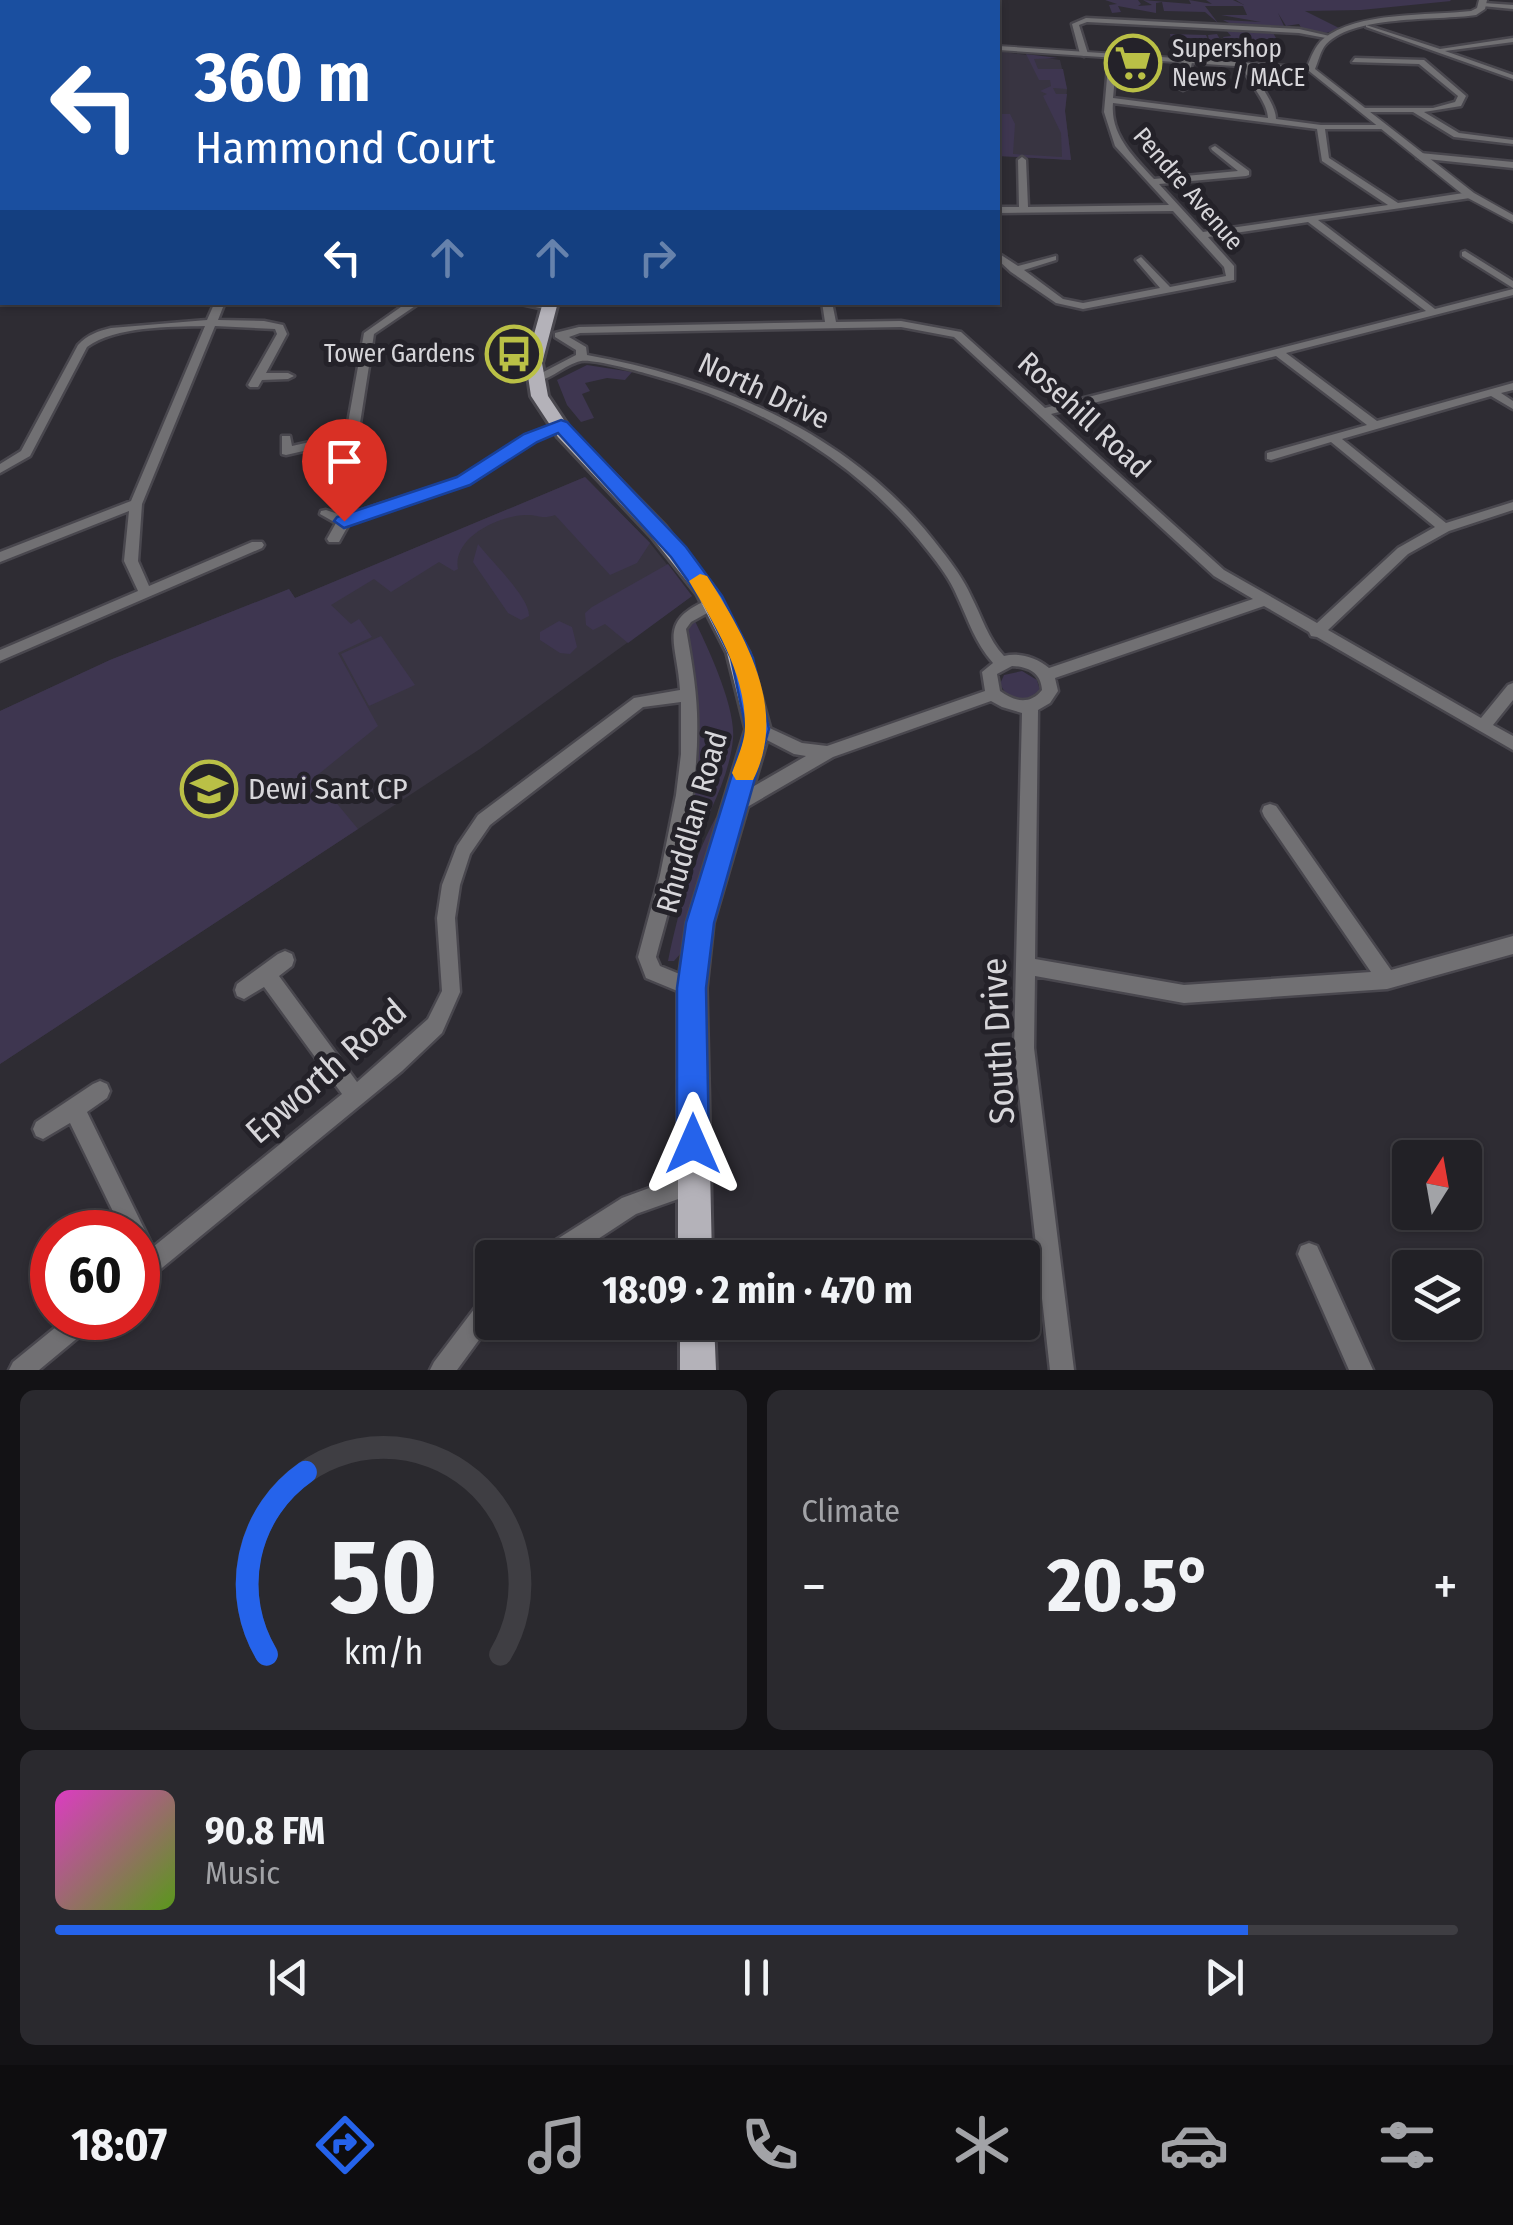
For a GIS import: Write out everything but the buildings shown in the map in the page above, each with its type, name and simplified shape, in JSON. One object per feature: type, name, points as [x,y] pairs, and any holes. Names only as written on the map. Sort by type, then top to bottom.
[{"type":"main road","points":[[536,380],[534,360],[551,319]]},
{"type":"main road","name":"Rhuddlan Road","points":[[536,380],[542,401],[561,426],[678,552],[714,602],[742,658],[758,729],[700,923],[692,988],[695,1240]]},
{"type":"main road","points":[[697,1340],[698,1370]]},
{"type":"street","points":[[120,0],[136,0]]},
{"type":"street","points":[[1310,70],[1319,49],[1331,37],[1368,26],[1473,12],[1484,2],[1513,7]]},
{"type":"street","points":[[1084,54],[1075,24],[1086,20],[1299,30],[1331,37]]},
{"type":"street","points":[[1368,26],[1513,76]]},
{"type":"street","points":[[1442,50],[1513,40]]},
{"type":"street","points":[[1000,48],[1310,70],[1470,195],[1513,219]]},
{"type":"street","name":"Pendre Avenue","points":[[1000,258],[1041,290],[1069,304],[1084,306],[1222,282],[1232,274],[1119,146],[1108,112],[1113,55]]},
{"type":"street","points":[[1355,61],[1411,60],[1425,64],[1459,92],[1462,101],[1443,110],[1364,110]]},
{"type":"street","points":[[1183,88],[1188,62]]},
{"type":"street","points":[[1247,68],[1254,86],[1272,109],[1272,121]]},
{"type":"street","points":[[1186,75],[1204,77]]},
{"type":"street","points":[[1440,77],[1452,77]]},
{"type":"street","points":[[1111,100],[1322,128],[1383,127]]},
{"type":"street","points":[[1416,110],[1457,134],[1513,142]]},
{"type":"street","points":[[1322,128],[1325,159],[1396,206]]},
{"type":"street","points":[[1151,182],[1246,173],[1215,148]]},
{"type":"street","points":[[1420,156],[1513,165]]},
{"type":"street","points":[[1024,211],[1022,164],[1034,169]]},
{"type":"street","points":[[1202,236],[1470,195]]},
{"type":"street","points":[[1000,210],[1175,208]]},
{"type":"street","points":[[1310,219],[1433,312]]},
{"type":"street","points":[[1465,254],[1513,289]]},
{"type":"street","points":[[1014,270],[1053,258]]},
{"type":"street","points":[[1154,259],[1134,261],[1168,291]]},
{"type":"street","points":[[1232,274],[1245,276]]},
{"type":"street","points":[[1044,412],[1513,289]]},
{"type":"street","points":[[145,591],[131,561],[136,504],[218,305]]},
{"type":"street","points":[[360,464],[352,436],[370,333],[412,305]]},
{"type":"street","name":"Rosehill Road","points":[[523,305],[579,330],[920,325],[958,334],[1219,573],[1513,744]]},
{"type":"street","points":[[828,305],[831,325]]},
{"type":"street","points":[[536,380],[581,357],[582,349],[551,319]]},
{"type":"street","points":[[0,470],[26,453],[83,345],[93,337],[109,332],[267,323],[279,327],[282,334],[256,381],[288,376]]},
{"type":"street","points":[[1277,352],[1376,426]]},
{"type":"street","name":"North Drive","points":[[581,357],[623,363],[695,383],[784,422],[836,454],[874,482],[932,545],[962,590],[984,646],[1001,662]]},
{"type":"street","points":[[1272,456],[1513,386]]},
{"type":"street","points":[[1492,392],[1513,406]]},
{"type":"street","points":[[326,514],[344,521],[464,481],[530,438],[561,426]]},
{"type":"street","points":[[267,455],[286,445],[352,436]]},
{"type":"street","points":[[1334,438],[1444,528]]},
{"type":"street","points":[[0,558],[136,504]]},
{"type":"street","points":[[1316,632],[1403,551],[1444,528],[1513,506]]},
{"type":"street","points":[[334,538],[344,521]]},
{"type":"street","points":[[0,656],[256,545]]},
{"type":"street","points":[[1046,674],[1263,601]]},
{"type":"street","points":[[692,988],[653,972],[647,957],[680,841],[688,782],[688,695],[679,630],[686,618],[714,602]]},
{"type":"street","points":[[1001,662],[1030,662],[1046,674],[1050,682],[1047,698],[1030,707],[1010,704],[994,694],[988,679],[994,666],[1001,662]]},
{"type":"street","points":[[1483,727],[1513,689]]},
{"type":"street","points":[[735,805],[828,752],[994,694]]},
{"type":"street","name":"Epworth Road","points":[[160,1254],[435,1026],[450,992],[446,918],[452,886],[463,851],[484,820],[639,702],[688,695]]},
{"type":"street","name":"South Drive","points":[[1030,707],[1024,1048],[1062,1370]]},
{"type":"street","points":[[758,729],[800,748],[828,752]]},
{"type":"street","points":[[1270,811],[1387,980]]},
{"type":"street","points":[[1025,966],[1184,994],[1387,980],[1513,945]]},
{"type":"street","points":[[244,990],[284,960]]},
{"type":"street","points":[[266,974],[355,1096]]},
{"type":"street","points":[[44,1129],[100,1091]]},
{"type":"street","points":[[74,1108],[123,1210]]},
{"type":"street","points":[[576,1240],[630,1206],[694,1183]]},
{"type":"street","points":[[1308,1254],[1361,1370]]},
{"type":"street","points":[[442,1370],[475,1326]]},
{"type":"street","points":[[21,1370],[57,1340]]},
{"type":"shaded area","points":[[1105,0],[1138,0],[1138,6],[1152,5],[1143,0],[1212,4],[1206,0],[1233,0],[1244,5],[1236,0],[1451,1],[1305,11],[1341,29],[1326,33],[1302,29],[1299,24],[1286,26],[1278,13],[1284,26],[1233,25],[1223,20],[1261,22],[1221,15],[1247,15],[1243,6],[1205,6],[1218,23],[1205,12],[1164,11],[1162,2],[1156,3],[1156,13],[1118,6],[1121,12],[1112,13],[1109,5],[1117,4]]},
{"type":"shaded area","points":[[1226,30],[1272,31],[1276,38],[1238,40],[1253,57],[1239,52],[1223,53],[1221,49],[1173,48],[1170,34],[1206,35],[1209,41],[1208,35],[1217,34],[1226,44],[1223,37],[1231,36]]},
{"type":"shaded area","points":[[1000,51],[1060,60],[1067,89],[1065,111],[1071,160],[1000,156]]},
{"type":"shaded area","points":[[1026,54],[1058,58],[1034,59],[1038,69],[1063,69],[1067,89],[1053,88],[1056,94],[1067,94],[1065,111],[1071,160],[1000,156],[1000,114],[1010,114],[1015,124],[1013,154],[1062,157],[1061,133],[1043,96],[1047,94],[1040,91],[1051,86],[1050,80],[1039,80]]},
{"type":"shaded area","points":[[587,365],[632,372],[625,380],[607,378],[585,383],[590,391],[582,394],[594,418],[581,422],[567,405],[557,380]]},
{"type":"shaded area","name":"Dewi Sant CP","points":[[585,477],[650,543],[692,596],[480,749],[0,1064],[0,711],[110,660],[289,589],[295,598]]},
{"type":"shaded area","name":"Dewi Sant CP","points":[[585,477],[650,543],[637,563],[610,575],[555,515],[514,516],[490,524],[469,539],[454,571],[439,562],[391,592],[374,579],[331,605],[351,624],[359,619],[372,637],[338,653],[378,726],[315,777],[358,829],[0,1064],[0,711],[110,660],[289,589],[295,598]]},
{"type":"shaded area","points":[[478,544],[517,590],[529,616],[521,620],[508,613],[473,562]]},
{"type":"shaded area","points":[[668,564],[692,596],[628,643],[605,624],[593,630],[586,625],[585,613],[592,607]]},
{"type":"shaded area","points":[[694,619],[726,695],[733,739],[722,784],[688,856],[685,854],[695,769],[696,714],[684,630]]},
{"type":"shaded area","points":[[559,621],[572,627],[577,647],[570,654],[560,653],[540,640],[540,632]]},
{"type":"shaded area","points":[[381,636],[415,685],[369,706],[341,654]]},
{"type":"shaded area","points":[[1022,671],[1037,680],[1040,690],[1035,697],[1018,700],[1006,694],[1000,684],[1004,675]]},
{"type":"shaded area","points":[[722,816],[694,898],[682,952],[674,961],[668,961],[693,870],[716,817]]},
{"type":"slow traffic","points":[[700,581],[729,628],[750,681],[758,729],[745,773]]},
{"type":"place","name":"Supershop News / MACE","points":[[1133,63]]},
{"type":"place","name":"Tower Gardens","points":[[514,354]]},
{"type":"place","name":"Dewi Sant CP","points":[[209,789]]},
{"type":"route","points":[[344,521],[464,481],[530,438],[561,426],[678,552],[729,628],[750,681],[758,729],[700,923],[692,988],[693,1144]]}]
